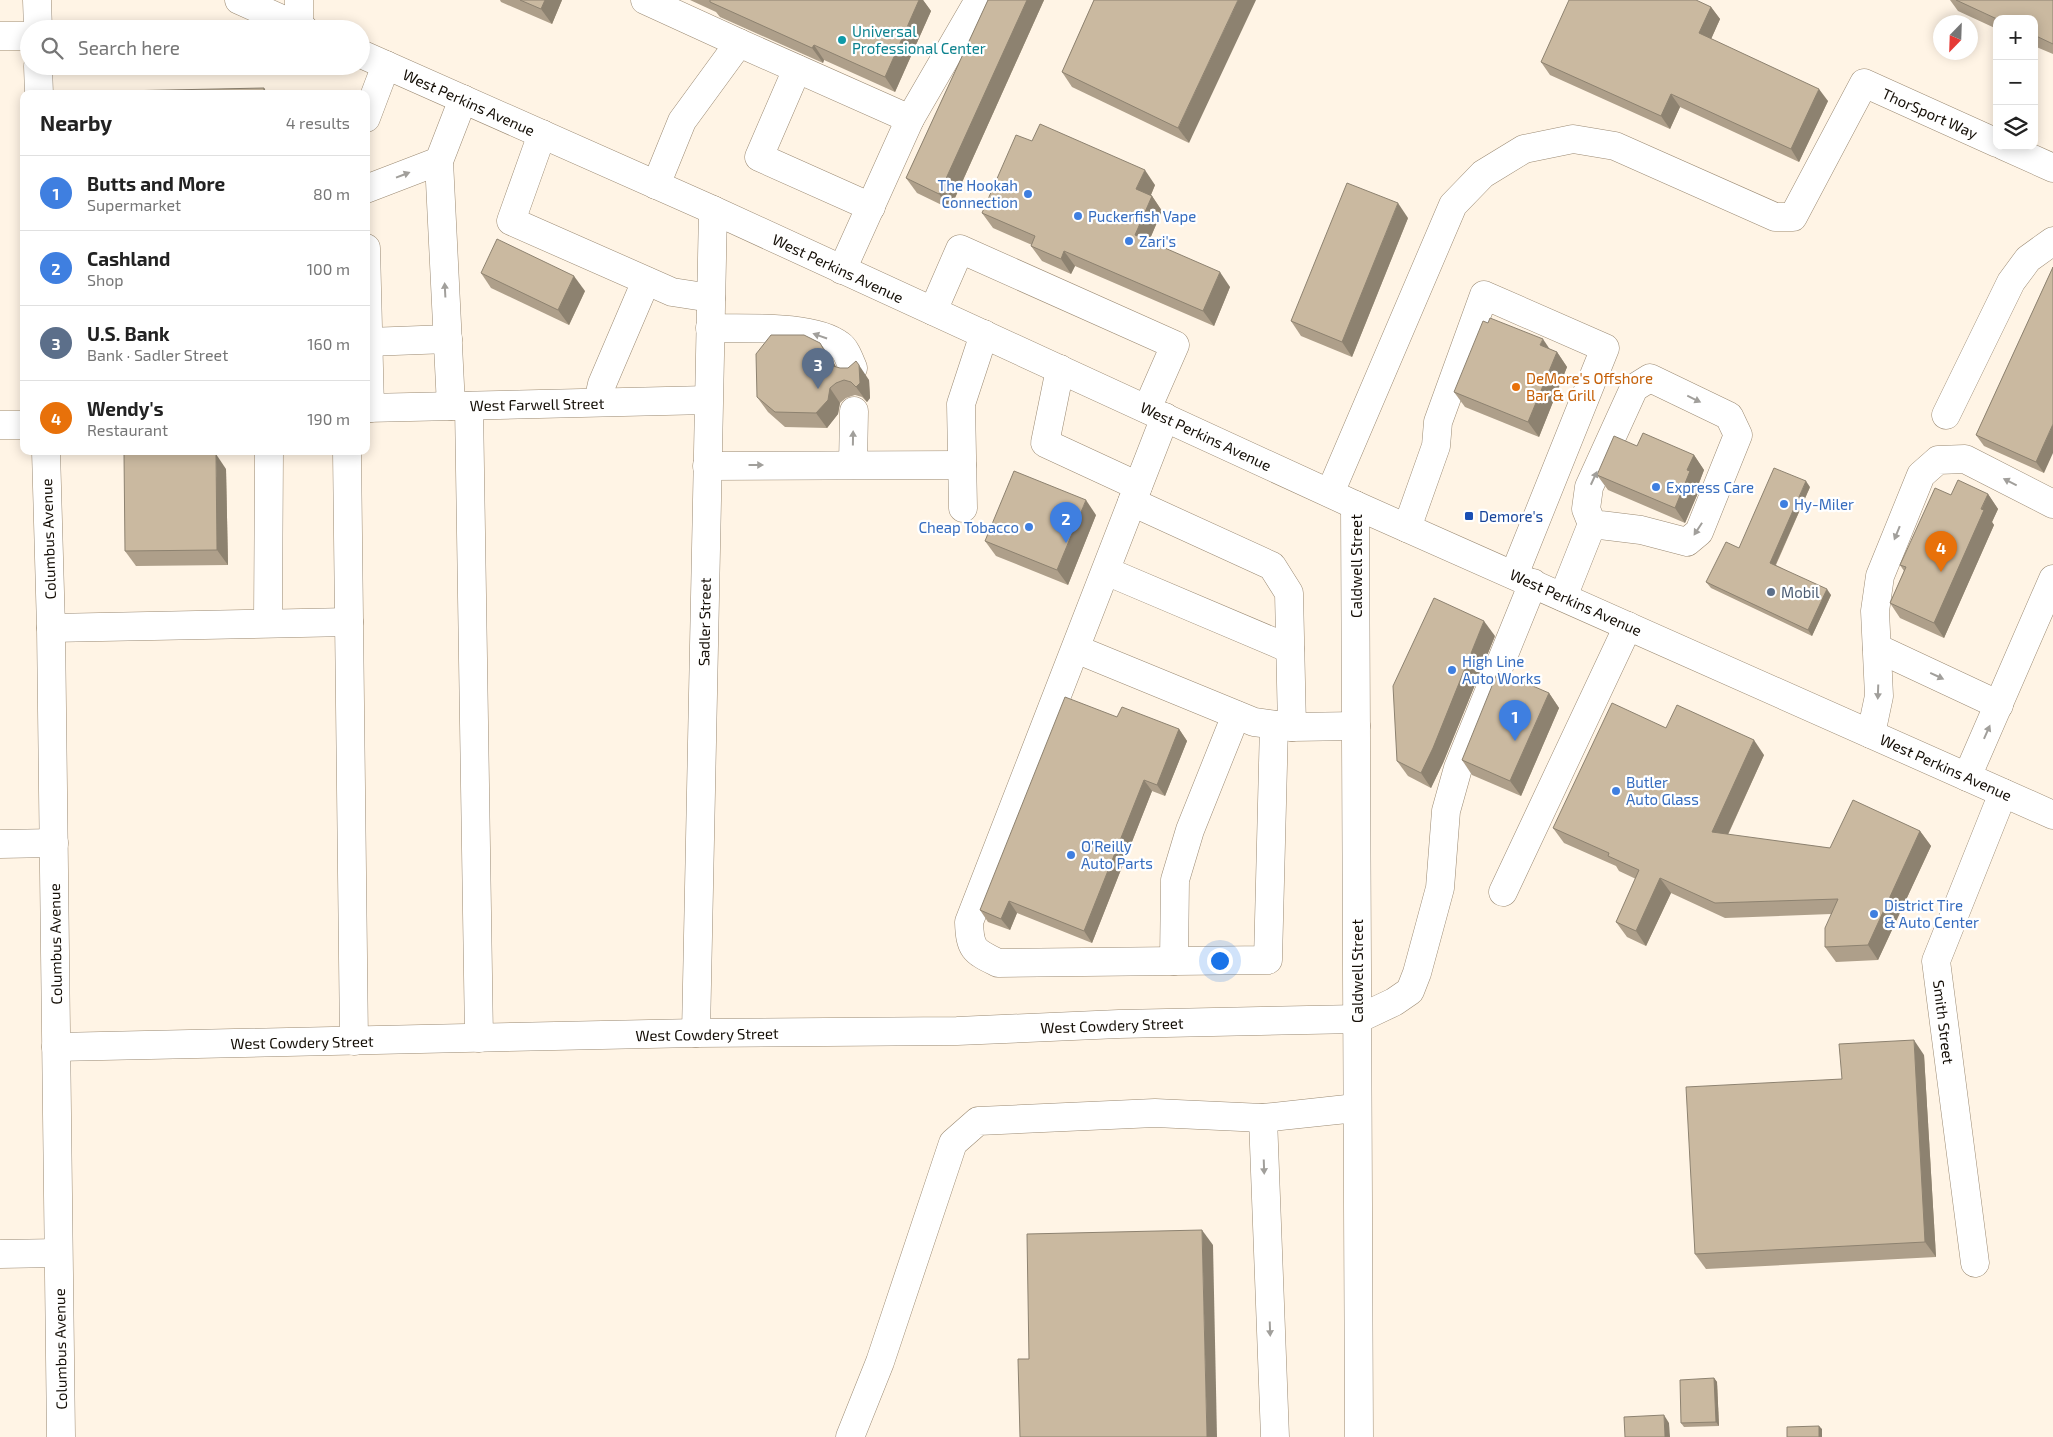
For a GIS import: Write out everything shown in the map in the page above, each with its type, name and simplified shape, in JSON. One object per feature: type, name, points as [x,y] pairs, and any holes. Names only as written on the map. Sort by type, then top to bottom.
[{"type":"street","points":[[37,0],[38,20]]},
{"type":"street","points":[[238,0],[301,18]]},
{"type":"street","points":[[645,0],[910,119]]},
{"type":"street","points":[[842,270],[910,119],[979,0]]},
{"type":"street","points":[[0,36],[20,36]]},
{"type":"street","points":[[656,185],[682,120],[738,43]]},
{"type":"street","name":"West Perkins Avenue","points":[[370,58],[713,210],[1355,505],[2053,815]]},
{"type":"street","points":[[370,107],[386,65]]},
{"type":"street","points":[[797,69],[759,157],[871,207]]},
{"type":"street","points":[[38,75],[39,90]]},
{"type":"street","name":"ThorSport Way","points":[[1330,493],[1453,205],[1484,174],[1524,149],[1573,139],[1615,146],[1775,217],[1793,217],[1864,83],[1993,141]]},
{"type":"street","points":[[463,99],[439,161],[448,339],[460,406],[479,1038]]},
{"type":"street","points":[[542,134],[511,221],[672,292],[711,298]]},
{"type":"street","points":[[2013,150],[2053,168]]},
{"type":"street","points":[[370,187],[439,161]]},
{"type":"street","name":"Sadler Street","points":[[696,1033],[713,210]]},
{"type":"street","points":[[1946,415],[2011,282],[2028,259],[2053,241]]},
{"type":"street","points":[[933,311],[960,248],[1175,345],[1136,494],[970,922],[970,940],[975,951],[998,963],[1268,960],[1283,726],[1290,649],[1290,593],[1272,566],[1136,494],[1045,442],[1060,369]]},
{"type":"street","points":[[598,402],[602,384],[646,281]]},
{"type":"street","points":[[1358,1019],[1394,1002],[1410,991],[1417,973],[1440,888],[1446,811],[1458,768],[1604,348],[1484,295],[1438,422],[1436,446],[1408,528]]},
{"type":"street","points":[[710,328],[783,329],[818,335],[841,345],[853,368]]},
{"type":"street","points":[[963,508],[961,404],[984,334]]},
{"type":"street","points":[[370,342],[448,339]]},
{"type":"street","points":[[1563,597],[1592,524],[1586,509],[1589,487],[1634,388],[1650,378],[1729,416],[1738,435],[1699,532],[1687,542],[1641,530],[1592,524]]},
{"type":"street","name":"West Farwell Street","points":[[370,408],[708,400]]},
{"type":"street","points":[[853,465],[854,411]]},
{"type":"street","points":[[0,425],[20,425]]},
{"type":"street","name":"Columbus Avenue","points":[[46,455],[51,628],[61,1437]]},
{"type":"street","points":[[268,622],[270,455]]},
{"type":"street","points":[[347,455],[354,1041]]},
{"type":"street","points":[[1871,734],[1879,696],[1875,611],[1880,576],[1921,475],[1938,460],[1965,459],[2053,504]]},
{"type":"street","points":[[707,466],[962,465]]},
{"type":"street","name":"Caldwell Street","points":[[1355,505],[1358,1019],[1356,1108],[1359,1437]]},
{"type":"street","points":[[1106,571],[1290,649]]},
{"type":"street","points":[[1967,777],[2053,579]]},
{"type":"street","points":[[51,628],[268,622],[349,622]]},
{"type":"street","points":[[1503,892],[1628,626]]},
{"type":"street","points":[[1877,648],[1998,705]]},
{"type":"street","points":[[1076,649],[1254,722],[1283,726],[1356,726]]},
{"type":"street","points":[[1174,961],[1175,880],[1190,830],[1236,715]]},
{"type":"street","name":"Smith Street","points":[[1975,1263],[1936,961],[2003,793]]},
{"type":"street","points":[[0,844],[54,843]]},
{"type":"street","name":"West Cowdery Street","points":[[56,1047],[696,1033],[957,1031],[1119,1024],[1358,1019]]},
{"type":"street","points":[[850,1437],[880,1362],[953,1143],[978,1121],[1155,1113],[1263,1118],[1356,1108]]},
{"type":"street","points":[[1263,1118],[1275,1437]]},
{"type":"street","points":[[0,1254],[58,1253]]},
{"type":"building","points":[[520,0],[545,0],[541,9]]},
{"type":"building","name":"Universal Professional Center","points":[[710,0],[919,0],[885,77],[814,45],[812,48],[710,2]]},
{"type":"building","points":[[988,0],[1027,0],[939,194],[906,178]]},
{"type":"building","points":[[1094,0],[1238,0],[1178,128],[1062,72]]},
{"type":"building","points":[[1569,0],[1696,0],[1711,7],[1699,33],[1819,89],[1791,149],[1671,94],[1661,116],[1541,62]]},
{"type":"building","points":[[1956,0],[2053,0],[2053,44],[2038,37],[2038,15],[1993,15],[1993,17]]},
{"type":"building","points":[[264,88],[264,90],[168,90]]},
{"type":"building","points":[[1040,124],[1145,170],[1136,189],[1152,196],[1135,235],[1220,272],[1203,311],[1064,251],[1061,259],[1031,246],[1035,236],[982,213],[1016,135],[1032,141]]},
{"type":"building","points":[[1347,183],[1398,203],[1342,342],[1291,321]]},
{"type":"building","points":[[497,239],[574,276],[558,310],[481,273]]},
{"type":"building","points":[[2053,267],[2053,424],[2036,462],[1976,435]]},
{"type":"building","name":"DeMore's Offshore Bar & Grill","points":[[1490,318],[1543,339],[1540,345],[1557,352],[1528,422],[1454,392],[1483,321],[1488,323]]},
{"type":"building","points":[[771,335],[804,335],[820,343],[833,366],[848,368],[856,361],[859,365],[860,383],[856,387],[851,382],[844,380],[836,383],[830,388],[828,400],[816,413],[775,412],[757,397],[756,354]]},
{"type":"building","points":[[1643,433],[1694,455],[1687,470],[1690,471],[1675,508],[1597,475],[1614,436],[1637,446]]},
{"type":"building","points":[[124,455],[216,455],[217,550],[125,551]]},
{"type":"building","points":[[1774,468],[1806,481],[1770,563],[1827,589],[1808,630],[1706,582],[1726,542],[1739,548]]},
{"type":"building","points":[[1014,471],[1086,500],[1057,570],[985,541]]},
{"type":"building","points":[[1958,480],[1988,494],[1981,509],[1984,510],[1934,623],[1890,603],[1906,567],[1900,565],[1935,488],[1951,495]]},
{"type":"building","name":"High Line Auto Works","points":[[1434,598],[1484,621],[1433,748],[1421,773],[1397,761],[1393,686]]},
{"type":"building","points":[[1498,671],[1549,693],[1510,781],[1462,760]]},
{"type":"building","name":"O'Reilly Auto Parts","points":[[1065,697],[1117,717],[1122,707],[1179,729],[1157,785],[1144,780],[1084,931],[1009,901],[1001,919],[980,910]]},
{"type":"building","points":[[1612,703],[1666,728],[1677,705],[1754,740],[1712,832],[1830,848],[1853,800],[1920,831],[1868,945],[1825,947],[1825,928],[1838,899],[1715,903],[1660,878],[1636,931],[1616,922],[1639,870],[1608,856],[1609,853],[1553,828]]},
{"type":"building","points":[[1914,1040],[1925,1242],[1695,1254],[1686,1087],[1842,1079],[1839,1044]]},
{"type":"building","points":[[1202,1230],[1207,1437],[1020,1437],[1018,1359],[1029,1359],[1027,1234]]},
{"type":"building","points":[[1714,1378],[1716,1422],[1681,1423],[1680,1380]]},
{"type":"building","points":[[1664,1415],[1665,1437],[1625,1437],[1624,1417]]},
{"type":"building","points":[[1819,1426],[1819,1437],[1787,1437],[1787,1427]]},
{"type":"place","name":"Universal Professional Center","points":[[842,40]]},
{"type":"place","name":"The Hookah Connection","points":[[1028,194]]},
{"type":"place","name":"Puckerfish Vape","points":[[1078,216]]},
{"type":"place","name":"Zari's","points":[[1129,241]]},
{"type":"place","name":"DeMore's Offshore Bar & Grill","points":[[1516,387]]},
{"type":"place","name":"U.S. Bank","points":[[818,389]]},
{"type":"place","name":"Express Care","points":[[1656,487]]},
{"type":"place","name":"Hy-Miler","points":[[1784,504]]},
{"type":"place","name":"Demore's","points":[[1469,516]]},
{"type":"place","name":"Cheap Tobacco","points":[[1029,527]]},
{"type":"place","name":"Cashland","points":[[1066,543]]},
{"type":"place","name":"Wendy's","points":[[1941,572]]},
{"type":"place","name":"Mobil","points":[[1771,592]]},
{"type":"place","name":"High Line Auto Works","points":[[1452,670]]},
{"type":"place","name":"Butts and More","points":[[1515,741]]},
{"type":"place","name":"Butler Auto Glass","points":[[1616,791]]},
{"type":"place","name":"O'Reilly Auto Parts","points":[[1071,855]]},
{"type":"place","name":"District Tire & Auto Center","points":[[1874,914]]}]
